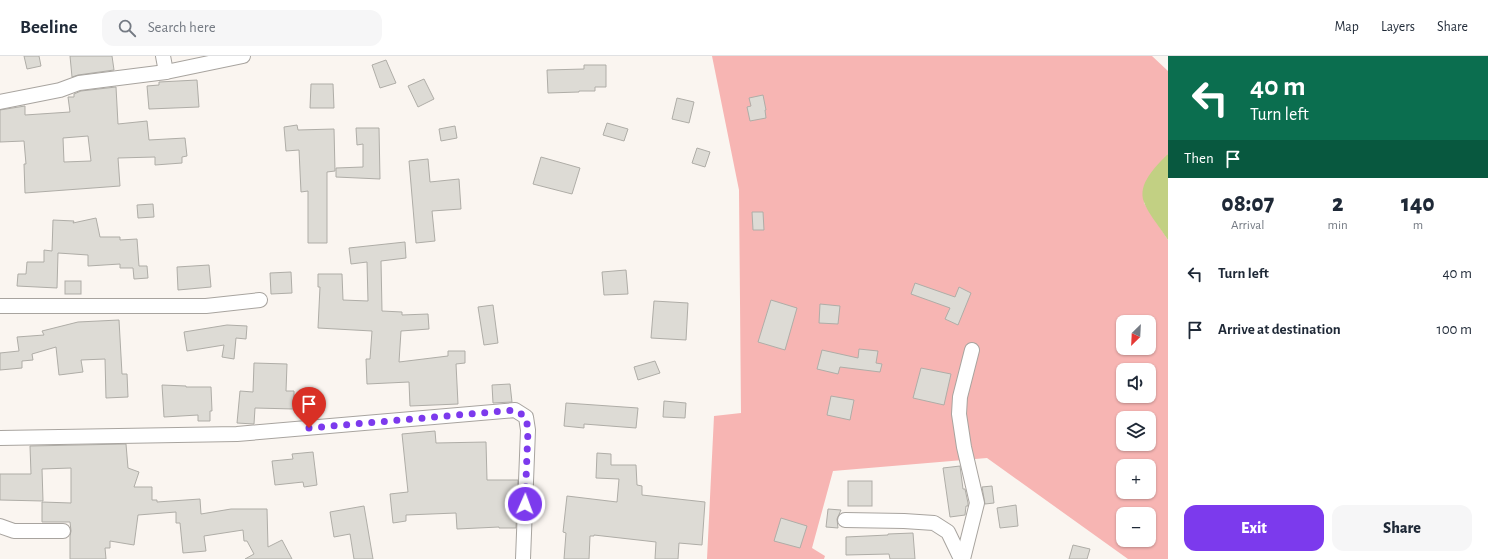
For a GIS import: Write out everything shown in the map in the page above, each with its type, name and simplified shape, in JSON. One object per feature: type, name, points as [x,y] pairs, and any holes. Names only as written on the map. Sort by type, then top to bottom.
[{"type":"street","points":[[163,56],[166,72]]},
{"type":"street","points":[[0,102],[60,90],[79,83],[166,72],[243,56]]},
{"type":"street","points":[[0,306],[206,306],[260,300]]},
{"type":"street","points":[[962,559],[977,503],[964,447],[959,414],[960,398],[972,350]]},
{"type":"street","points":[[0,438],[237,434],[515,410],[526,417],[528,430],[523,559]]},
{"type":"street","points":[[846,520],[934,523],[948,532],[962,559]]},
{"type":"street","points":[[0,526],[14,531],[63,531]]},
{"type":"shaded area","points":[[712,56],[1152,56],[1168,71],[1168,154],[1144,203],[1168,240],[1168,559],[1128,559],[987,458],[833,471],[812,548],[825,556],[824,559],[707,559],[714,416],[741,413],[739,190]]},
{"type":"shaded area","points":[[1168,154],[1168,240],[1148,211],[1144,202],[1143,189],[1145,182],[1153,170]]},
{"type":"building","points":[[24,56],[39,56],[41,66],[27,69]]},
{"type":"building","points":[[70,56],[112,56],[114,70],[72,77]]},
{"type":"building","points":[[386,60],[396,83],[380,88],[372,65]]},
{"type":"building","points":[[584,65],[606,65],[606,87],[595,87],[595,91],[548,93],[547,70],[584,69]]},
{"type":"building","points":[[424,79],[434,99],[418,107],[408,86]]},
{"type":"building","points":[[197,80],[199,107],[149,109],[147,86],[159,85],[159,82]]},
{"type":"building","points":[[311,84],[333,84],[334,108],[310,108]]},
{"type":"building","points":[[116,87],[118,124],[147,121],[149,140],[185,138],[187,156],[182,157],[182,163],[155,165],[155,157],[118,158],[120,186],[25,193],[24,164],[26,164],[24,141],[0,142],[0,110],[25,106],[25,115],[70,112],[68,97],[74,97],[74,94],[81,91]],"holes":[[[88,136],[91,161],[64,162],[63,138]]]},
{"type":"building","points":[[763,95],[766,118],[750,121],[747,107],[751,106],[749,98]]},
{"type":"building","points":[[677,98],[694,102],[689,123],[672,119]]},
{"type":"building","points":[[607,123],[628,129],[624,141],[603,135]]},
{"type":"building","points":[[297,125],[298,130],[334,129],[335,171],[327,172],[327,243],[308,243],[308,191],[301,192],[299,150],[286,151],[284,127]]},
{"type":"building","points":[[455,126],[457,138],[441,141],[439,129]]},
{"type":"building","points":[[356,128],[379,128],[380,179],[336,177],[336,168],[363,167],[363,144],[357,145]]},
{"type":"building","points":[[697,148],[710,152],[705,167],[692,163]]},
{"type":"building","points":[[541,157],[580,168],[572,194],[533,184]]},
{"type":"building","points":[[428,159],[430,182],[459,179],[461,209],[432,211],[435,241],[416,243],[409,161]]},
{"type":"building","points":[[153,204],[154,217],[138,218],[137,205]]},
{"type":"building","points":[[752,212],[763,212],[764,230],[753,230]]},
{"type":"building","points":[[96,218],[100,237],[120,237],[120,240],[137,239],[139,266],[147,266],[148,278],[134,279],[133,268],[120,268],[120,264],[88,266],[88,255],[58,253],[57,288],[17,286],[18,274],[26,274],[27,262],[44,262],[44,250],[52,251],[53,220],[74,221],[73,223]]},
{"type":"building","points":[[405,242],[406,258],[381,261],[382,311],[402,312],[402,315],[428,314],[429,329],[401,331],[399,362],[448,356],[448,351],[465,351],[465,363],[456,364],[458,404],[410,406],[409,382],[367,384],[366,359],[370,359],[372,331],[318,328],[320,287],[318,287],[318,274],[342,274],[343,300],[368,301],[367,262],[351,264],[349,248]]},
{"type":"building","points":[[209,265],[211,287],[178,290],[177,267]]},
{"type":"building","points":[[626,270],[628,294],[604,295],[602,272]]},
{"type":"building","points":[[291,272],[292,293],[271,294],[270,273]]},
{"type":"building","points":[[65,281],[81,281],[81,294],[65,294]]},
{"type":"building","points":[[915,283],[955,297],[959,287],[971,293],[958,325],[945,319],[950,308],[911,294]]},
{"type":"building","points":[[771,300],[797,308],[785,350],[758,342]]},
{"type":"building","points":[[654,301],[688,303],[686,340],[651,338]]},
{"type":"building","points":[[820,304],[840,306],[838,324],[819,323]]},
{"type":"building","points":[[493,305],[498,343],[484,345],[478,307]]},
{"type":"building","points":[[119,320],[122,374],[127,374],[128,397],[106,398],[105,359],[81,360],[83,372],[59,375],[56,347],[32,354],[33,360],[22,361],[22,368],[0,370],[0,353],[19,351],[17,337],[44,335],[42,331],[78,322]]},
{"type":"building","points":[[227,325],[247,326],[246,339],[236,338],[234,359],[222,357],[224,345],[187,351],[184,332]]},
{"type":"building","points":[[859,349],[878,351],[876,363],[882,364],[880,372],[840,367],[838,374],[817,369],[822,350],[858,358]]},
{"type":"building","points":[[655,361],[660,373],[638,380],[634,367]]},
{"type":"building","points":[[254,363],[287,364],[286,391],[294,391],[294,409],[255,408],[254,424],[237,423],[240,391],[253,392]]},
{"type":"building","points":[[921,368],[951,374],[944,405],[913,398]]},
{"type":"building","points":[[510,384],[512,402],[493,403],[492,385]]},
{"type":"building","points":[[162,385],[211,387],[212,411],[210,411],[210,421],[198,421],[198,415],[164,417]]},
{"type":"building","points":[[831,396],[854,400],[850,420],[827,415]]},
{"type":"building","points":[[664,401],[686,403],[685,418],[663,417]]},
{"type":"building","points":[[566,403],[638,408],[636,428],[584,424],[584,428],[564,426]]},
{"type":"building","points":[[435,431],[436,443],[486,442],[487,480],[518,480],[516,528],[499,527],[457,529],[456,513],[406,515],[406,521],[393,523],[390,494],[408,492],[402,434]]},
{"type":"building","points":[[126,444],[128,468],[139,472],[134,487],[152,487],[152,500],[157,500],[157,502],[200,499],[201,514],[231,509],[267,509],[268,547],[282,540],[292,559],[245,559],[254,554],[247,541],[244,541],[243,530],[204,536],[206,551],[183,553],[180,523],[176,523],[176,512],[138,515],[134,545],[110,541],[110,548],[105,548],[106,559],[70,559],[70,522],[42,522],[42,502],[71,503],[71,468],[42,469],[43,501],[0,500],[0,474],[31,474],[30,446]]},
{"type":"building","points":[[313,452],[317,485],[304,487],[303,482],[275,485],[272,461],[293,459],[292,454]]},
{"type":"building","points":[[597,453],[611,454],[611,465],[636,465],[637,485],[642,486],[642,495],[705,502],[702,545],[679,543],[678,559],[655,559],[656,542],[594,535],[590,536],[589,559],[564,559],[566,533],[563,532],[567,496],[617,502],[619,479],[596,478]]},
{"type":"building","points":[[960,466],[963,489],[965,489],[968,506],[966,506],[965,515],[950,517],[943,468]]},
{"type":"building","points":[[848,481],[872,481],[872,506],[848,506]]},
{"type":"building","points":[[992,486],[994,503],[985,504],[982,487]]},
{"type":"building","points":[[1016,505],[1018,526],[1000,528],[997,508]]},
{"type":"building","points":[[364,506],[373,559],[354,559],[350,534],[334,537],[330,512]]},
{"type":"building","points":[[828,509],[841,510],[837,519],[838,528],[826,527]]},
{"type":"building","points":[[781,518],[807,526],[800,548],[774,541]]},
{"type":"building","points":[[913,533],[915,559],[890,559],[889,554],[846,555],[846,537]]},
{"type":"building","points":[[1073,545],[1090,549],[1087,559],[1069,559]]},
{"type":"route","points":[[309,428],[515,410],[526,417],[528,430],[525,504]]}]
